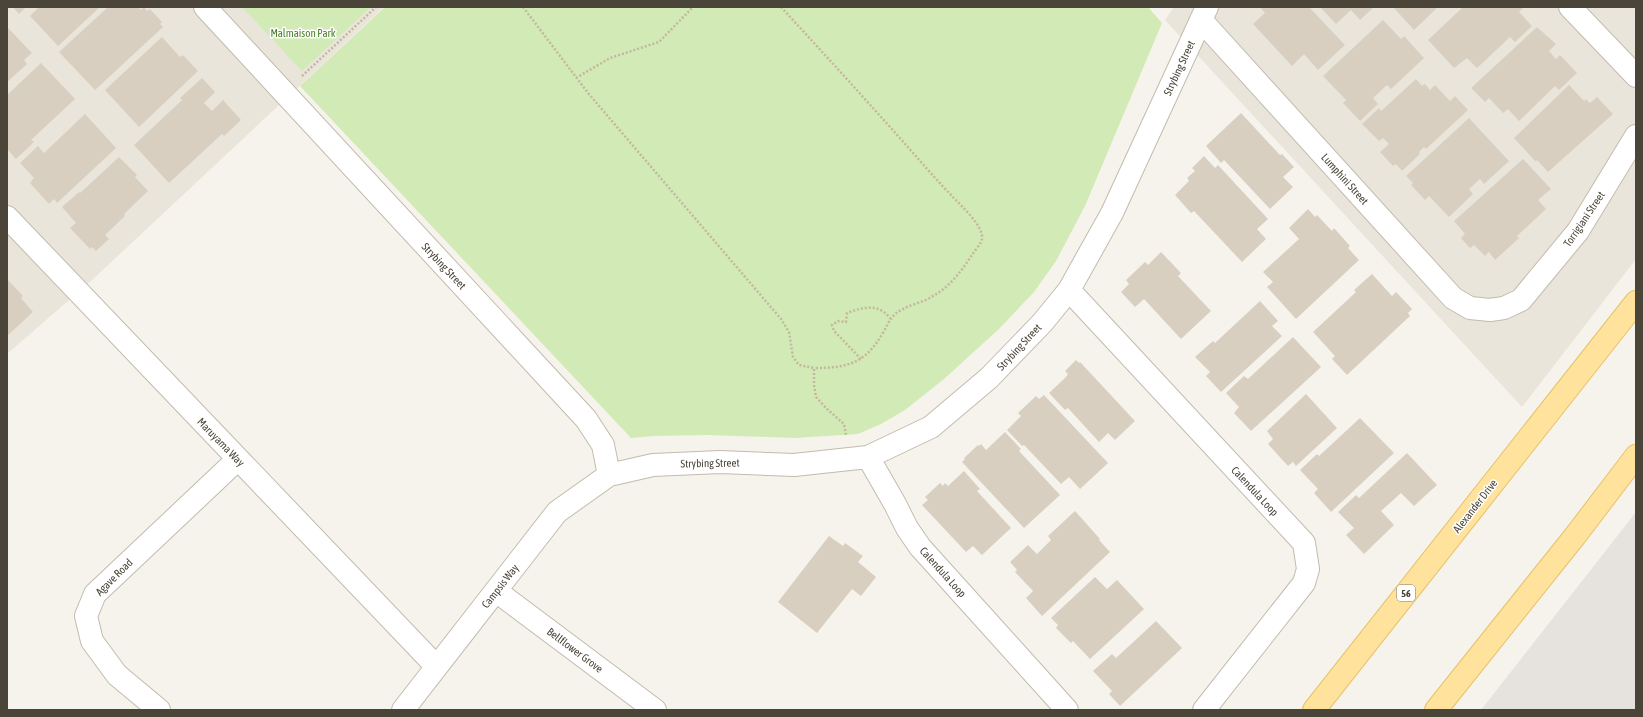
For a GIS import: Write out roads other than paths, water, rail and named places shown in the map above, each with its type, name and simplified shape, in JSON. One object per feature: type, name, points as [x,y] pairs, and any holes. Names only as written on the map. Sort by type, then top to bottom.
[{"type":"main road","name":"Alexander Drive","points":[[1314,710],[1636,302]]},
{"type":"main road","points":[[1436,710],[1575,536],[1636,456]]},
{"type":"street","points":[[1570,7],[1636,76]]},
{"type":"street","name":"Strybing Street","points":[[211,9],[586,419],[603,445],[609,475],[653,465],[720,462],[794,465],[868,457],[931,428],[989,378],[1043,322],[1069,290],[1112,213],[1204,14]]},
{"type":"street","name":"Lumphini Street","points":[[1204,14],[1453,298],[1470,308],[1490,310],[1504,308]]},
{"type":"street","name":"Torrigiani Street","points":[[1504,308],[1521,300],[1578,231],[1636,136]]},
{"type":"street","name":"Maruyama Way","points":[[7,217],[436,666]]},
{"type":"street","name":"Calendula Loop","points":[[1069,290],[1304,543],[1308,569],[1304,582],[1204,710]]},
{"type":"street","name":"Calendula Loop","points":[[868,457],[896,504],[907,528],[920,547],[1067,710]]},
{"type":"street","name":"Agave Road","points":[[159,710],[117,675],[92,641],[86,616],[95,594],[238,459]]},
{"type":"street","name":"Campsis Way","points":[[403,710],[557,512],[609,475]]},
{"type":"street","name":"Bellflower Grove","points":[[496,591],[655,710]]},
{"type":"park label","name":"Malmaison Park","points":[[303,33]]}]
